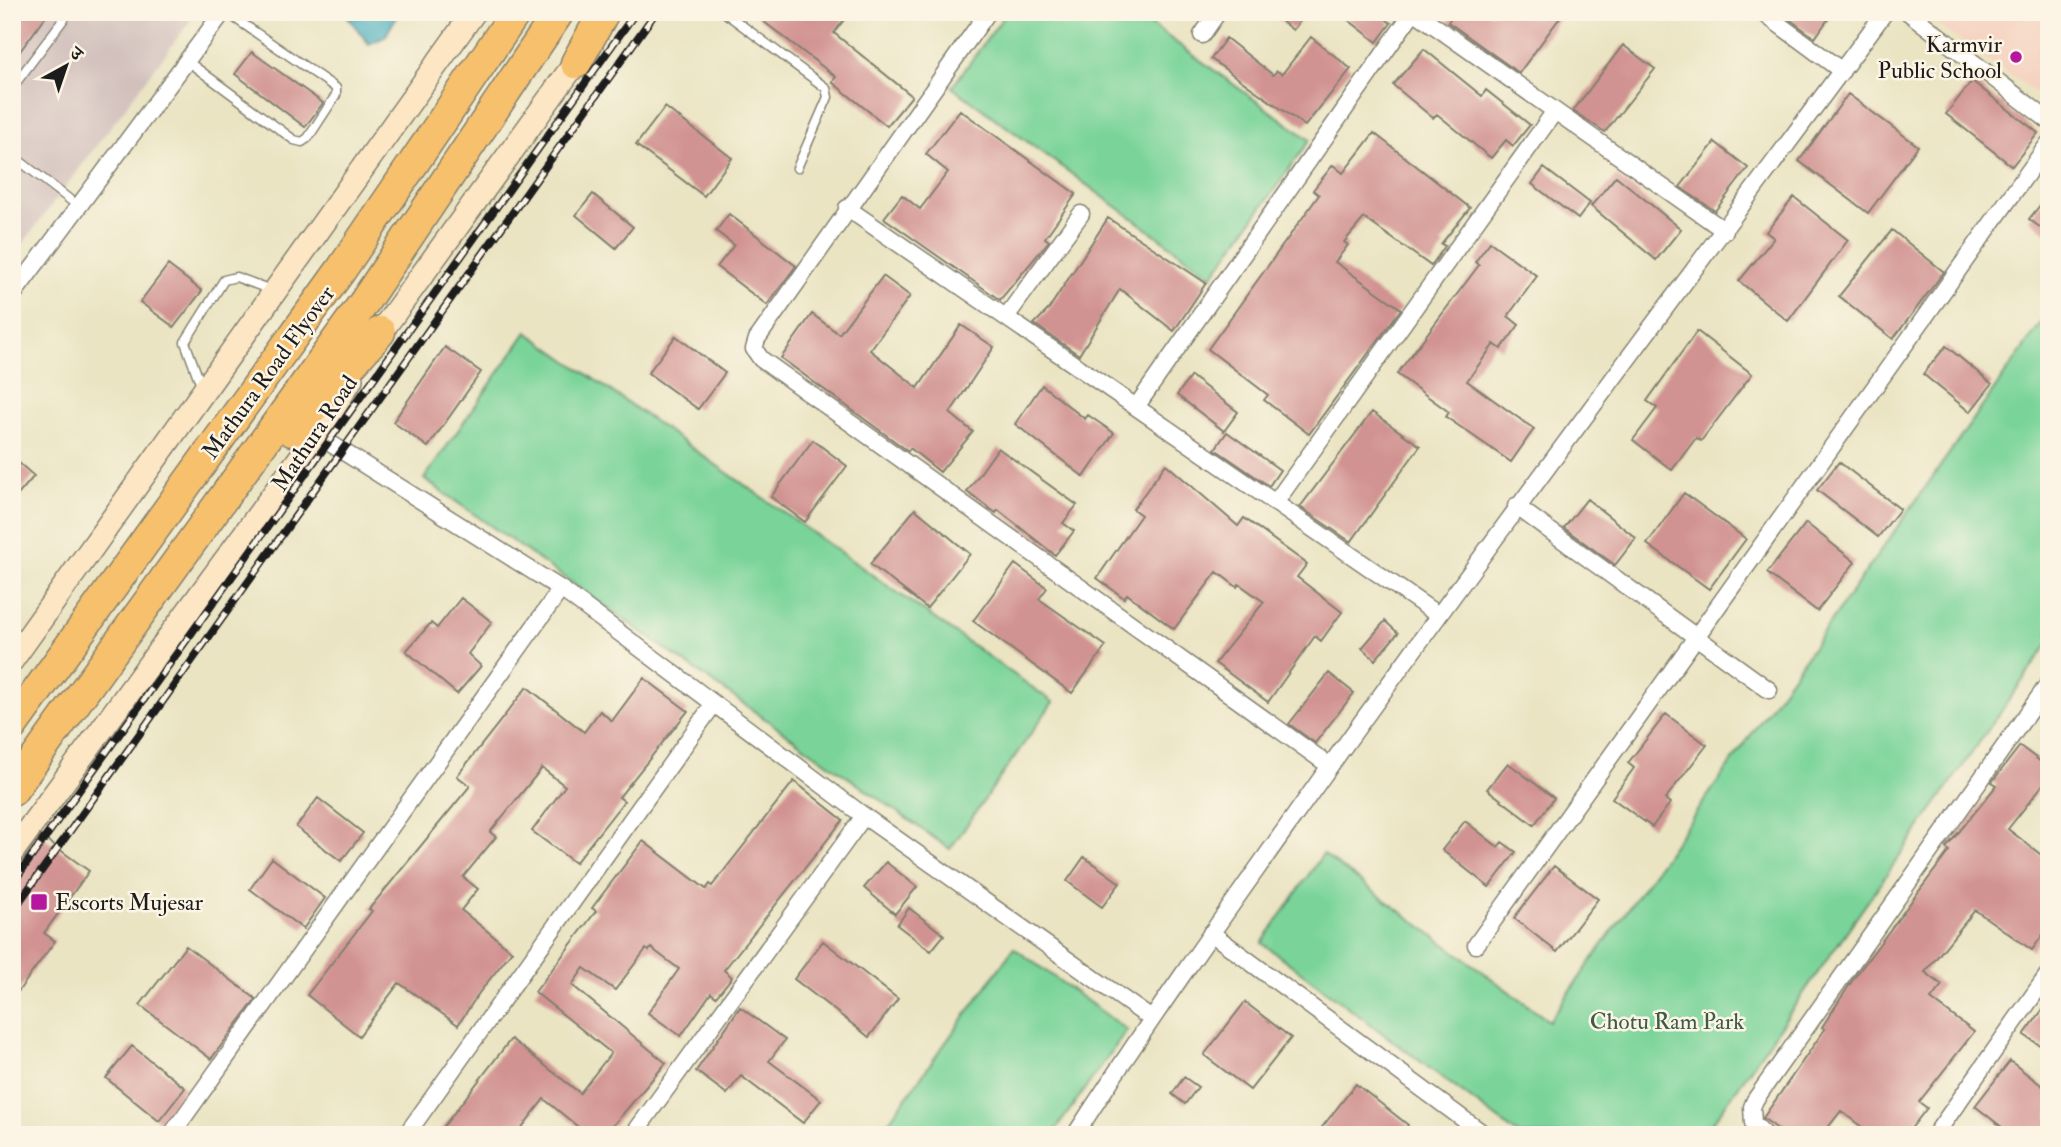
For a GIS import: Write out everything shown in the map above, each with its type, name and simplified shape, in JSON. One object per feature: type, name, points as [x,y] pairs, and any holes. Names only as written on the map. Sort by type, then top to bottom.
[{"type":"highway","name":"Mathura Road","points":[[212,514],[363,304],[559,12]]},
{"type":"highway","points":[[576,63],[604,12]]},
{"type":"highway","name":"Mathura Road Flyover","points":[[12,726],[341,270],[512,17]]},
{"type":"highway","points":[[12,791],[212,514],[299,423],[380,332]]},
{"type":"main road","points":[[14,655],[277,292],[474,12]]},
{"type":"main road","name":"Mathura Road","points":[[12,852],[317,435],[380,332],[613,12]]},
{"type":"street","points":[[12,296],[225,12]]},
{"type":"street","points":[[988,12],[847,208],[757,339],[754,349],[761,359],[1330,766]]},
{"type":"street","points":[[1202,35],[1218,12]]},
{"type":"street","points":[[1136,407],[1414,12],[1726,231]]},
{"type":"street","points":[[1762,12],[1842,71]]},
{"type":"street","points":[[1075,1135],[1150,1018],[1516,506],[1726,231],[1885,12]]},
{"type":"street","points":[[1908,12],[2049,121]]},
{"type":"street","points":[[1275,502],[1555,111]]},
{"type":"street","points":[[1476,945],[2049,143]]},
{"type":"street","points":[[847,208],[1438,615]]},
{"type":"street","points":[[1006,317],[1081,214]]},
{"type":"street","points":[[317,435],[561,589],[864,816],[1150,1018]]},
{"type":"street","points":[[1516,506],[1769,690]]},
{"type":"street","points":[[171,1135],[561,589]]},
{"type":"street","points":[[1765,1135],[1753,1123],[1752,1107],[1755,1100],[2049,683]]},
{"type":"street","points":[[406,1135],[713,705]]},
{"type":"street","points":[[633,1135],[864,816]]},
{"type":"street","points":[[1211,933],[1485,1135]]},
{"type":"street","points":[[1935,1135],[2049,973]]},
{"type":"lane","points":[[12,88],[69,12]]},
{"type":"lane","points":[[187,61],[294,141],[302,142],[308,138],[336,95],[335,88],[225,12]]},
{"type":"lane","points":[[724,12],[825,88],[828,97],[797,168]]},
{"type":"lane","points":[[12,155],[78,206]]},
{"type":"lane","points":[[204,394],[184,342],[224,280],[236,278],[277,292]]},
{"type":"shaded area","points":[[12,12],[197,12],[12,258]]},
{"type":"shaded area","name":"Karmvir Public School","points":[[1919,12],[2049,12],[2049,102]]},
{"type":"green space","points":[[1007,12],[1134,12],[1310,140],[1212,276],[952,87]]},
{"type":"green space","name":"Chotu Ram Park","points":[[2049,312],[2049,643],[1704,1135],[1519,1135],[1262,943],[1323,854],[1549,1021]]},
{"type":"green space","points":[[527,332],[1053,702],[950,849],[424,479]]},
{"type":"green space","points":[[1014,948],[1127,1030],[1052,1135],[879,1135]]},
{"type":"water","points":[[344,12],[399,12],[385,37],[369,44]]},
{"type":"building","points":[[12,12],[49,12],[12,62]]},
{"type":"building","points":[[751,12],[850,12],[834,33],[912,96],[887,126],[832,82],[836,77]]},
{"type":"building","points":[[1269,12],[1307,12],[1293,30]]},
{"type":"building","points":[[1338,12],[1376,12],[1391,23],[1377,42]]},
{"type":"building","points":[[1455,12],[1564,12],[1519,73],[1448,22]]},
{"type":"building","points":[[1780,12],[1833,12],[1815,38]]},
{"type":"building","points":[[1311,37],[1351,69],[1305,126],[1211,59],[1226,38],[1273,75],[1277,71],[1282,74]]},
{"type":"building","points":[[1623,45],[1655,69],[1605,132],[1573,111]]},
{"type":"building","points":[[1424,49],[1482,96],[1486,90],[1530,125],[1513,146],[1506,140],[1491,158],[1437,114],[1433,118],[1393,85]]},
{"type":"building","points":[[252,52],[323,103],[305,127],[235,74]]},
{"type":"building","points":[[1972,81],[2038,133],[2012,166],[1946,114]]},
{"type":"building","points":[[1848,94],[1918,146],[1868,213],[1799,161]]},
{"type":"building","points":[[665,107],[732,158],[704,196],[636,145]]},
{"type":"building","points":[[960,110],[1076,194],[1045,238],[1049,241],[1000,300],[884,218],[902,195],[920,209],[948,172],[926,154]]},
{"type":"building","points":[[1374,133],[1470,208],[1441,244],[1445,246],[1431,266],[1364,218],[1344,242],[1348,245],[1335,262],[1401,309],[1309,434],[1264,400],[1268,395],[1208,349],[1319,195],[1313,190],[1333,165],[1343,173]]},
{"type":"building","points":[[1715,142],[1748,168],[1715,211],[1680,187]]},
{"type":"building","points":[[1544,168],[1590,203],[1578,219],[1532,184]]},
{"type":"building","points":[[1616,176],[1681,229],[1656,260],[1591,206]]},
{"type":"building","points":[[593,194],[633,227],[616,248],[576,215]]},
{"type":"building","points":[[2049,194],[2049,234],[2029,219]]},
{"type":"building","points":[[1794,197],[1848,240],[1788,321],[1739,281],[1774,238],[1766,232]]},
{"type":"building","points":[[729,214],[796,266],[767,305],[717,267],[734,245],[716,231]]},
{"type":"building","points":[[1108,218],[1206,283],[1174,331],[1120,289],[1079,355],[1034,324],[1048,310]]},
{"type":"building","points":[[1892,230],[1944,272],[1893,339],[1839,296]]},
{"type":"building","points":[[1490,242],[1537,276],[1508,316],[1519,325],[1501,349],[1494,344],[1467,381],[1534,429],[1511,462],[1446,417],[1449,412],[1397,374],[1479,265],[1475,262]]},
{"type":"building","points":[[168,265],[202,291],[174,327],[140,302]]},
{"type":"building","points":[[883,276],[910,296],[870,350],[918,388],[961,325],[994,347],[950,413],[973,432],[940,472],[781,358],[812,314],[839,334]]},
{"type":"building","points":[[1697,331],[1752,374],[1701,441],[1696,438],[1672,470],[1633,440],[1657,408],[1647,401]]},
{"type":"building","points":[[676,336],[725,373],[698,409],[648,373]]},
{"type":"building","points":[[1946,346],[1992,384],[1970,412],[1923,374]]},
{"type":"building","points":[[445,347],[481,372],[428,447],[393,422]]},
{"type":"building","points":[[1191,376],[1238,412],[1224,431],[1177,395]]},
{"type":"building","points":[[1042,385],[1085,419],[1088,415],[1114,433],[1084,477],[1015,424]]},
{"type":"building","points":[[1372,412],[1420,446],[1351,542],[1300,507]]},
{"type":"building","points":[[1227,432],[1280,470],[1269,486],[1215,449]]},
{"type":"building","points":[[813,440],[847,466],[805,522],[771,497]]},
{"type":"building","points":[[998,448],[1077,505],[1063,523],[1074,531],[1055,555],[998,510],[996,513],[967,492]]},
{"type":"building","points":[[1839,462],[1900,509],[1878,537],[1817,490]]},
{"type":"building","points":[[19,463],[34,476],[12,502],[12,471]]},
{"type":"building","points":[[1166,464],[1238,526],[1244,518],[1307,564],[1297,577],[1342,612],[1321,641],[1315,636],[1268,702],[1215,663],[1264,602],[1217,572],[1174,629],[1127,594],[1124,598],[1097,578],[1141,515],[1133,509]]},
{"type":"building","points":[[1684,493],[1746,539],[1709,589],[1647,544]]},
{"type":"building","points":[[1587,499],[1636,538],[1615,565],[1564,528]]},
{"type":"building","points":[[915,509],[970,554],[927,608],[870,564]]},
{"type":"building","points":[[1806,523],[1855,562],[1817,611],[1767,573]]},
{"type":"building","points":[[1015,564],[1047,588],[1039,599],[1106,646],[1072,693],[973,621]]},
{"type":"building","points":[[461,598],[492,622],[468,654],[481,666],[457,694],[406,651],[431,623],[437,628]]},
{"type":"building","points":[[1385,621],[1398,633],[1375,660],[1362,648]]},
{"type":"building","points":[[1329,673],[1354,693],[1315,743],[1289,724]]},
{"type":"building","points":[[644,678],[688,711],[619,797],[624,801],[575,863],[532,831],[565,786],[542,768],[490,832],[496,837],[463,877],[478,889],[461,910],[512,951],[458,1025],[399,983],[359,1036],[307,995],[372,911],[369,909],[470,786],[457,776],[527,687],[584,732],[600,711],[612,721]]},
{"type":"building","points":[[1666,714],[1707,745],[1665,799],[1670,803],[1652,827],[1612,798],[1634,768],[1628,763]]},
{"type":"building","points":[[2020,746],[2049,768],[2049,777],[2008,829],[2049,861],[2049,926],[2032,950],[1975,910],[1925,972],[1942,985],[1931,999],[1974,1032],[1919,1102],[1927,1108],[1906,1135],[1872,1135],[1841,1111],[1822,1135],[1786,1135],[1763,1118],[1825,1029],[1822,1027],[1854,978],[1949,851],[1946,848],[1997,785],[1992,782]]},
{"type":"building","points":[[1508,763],[1554,798],[1534,825],[1487,789]]},
{"type":"building","points":[[794,781],[843,820],[724,970],[732,977],[716,997],[711,993],[681,1036],[648,1013],[679,969],[651,948],[649,951],[646,949],[615,990],[584,968],[572,985],[666,1063],[605,1135],[588,1135],[544,1099],[516,1135],[437,1135],[511,1039],[580,1093],[611,1053],[535,992],[596,911],[592,908],[643,841],[706,889],[710,884],[712,886]]},
{"type":"building","points":[[318,798],[363,833],[341,861],[296,827]]},
{"type":"building","points":[[1465,821],[1498,847],[1502,842],[1516,852],[1489,887],[1442,850]]},
{"type":"building","name":"Escorts Mujesar","points":[[41,836],[89,871],[44,933],[55,941],[12,1000],[12,866],[23,861]]},
{"type":"building","points":[[1084,857],[1120,883],[1102,907],[1067,881]]},
{"type":"building","points":[[272,858],[325,898],[303,929],[250,889]]},
{"type":"building","points":[[886,862],[917,887],[895,914],[864,888]]},
{"type":"building","points":[[1554,866],[1598,899],[1557,952],[1514,918]]},
{"type":"building","points":[[909,908],[944,935],[931,951],[897,925]]},
{"type":"building","points":[[823,941],[898,999],[869,1037],[794,979]]},
{"type":"building","points":[[186,946],[256,999],[211,1059],[140,1005]]},
{"type":"building","points":[[2049,1001],[2049,1051],[2024,1035]]},
{"type":"building","points":[[1245,1002],[1291,1038],[1250,1090],[1204,1055]]},
{"type":"building","points":[[740,1007],[785,1040],[769,1061],[821,1100],[803,1123],[741,1076],[727,1094],[696,1071]]},
{"type":"building","points":[[132,1046],[185,1088],[159,1121],[106,1078]]},
{"type":"building","points":[[2010,1061],[2049,1091],[2049,1135],[2012,1135],[1975,1106]]},
{"type":"building","points":[[1184,1077],[1198,1087],[1185,1104],[1172,1094]]},
{"type":"building","points":[[1356,1084],[1408,1125],[1401,1135],[1316,1135]]},
{"type":"railway","points":[[12,884],[636,12]]},
{"type":"railway","points":[[12,912],[656,12]]},
{"type":"place","name":"Karmvir Public School","points":[[2016,57]]},
{"type":"place","name":"Escorts Mujesar","points":[[39,902]]}]
